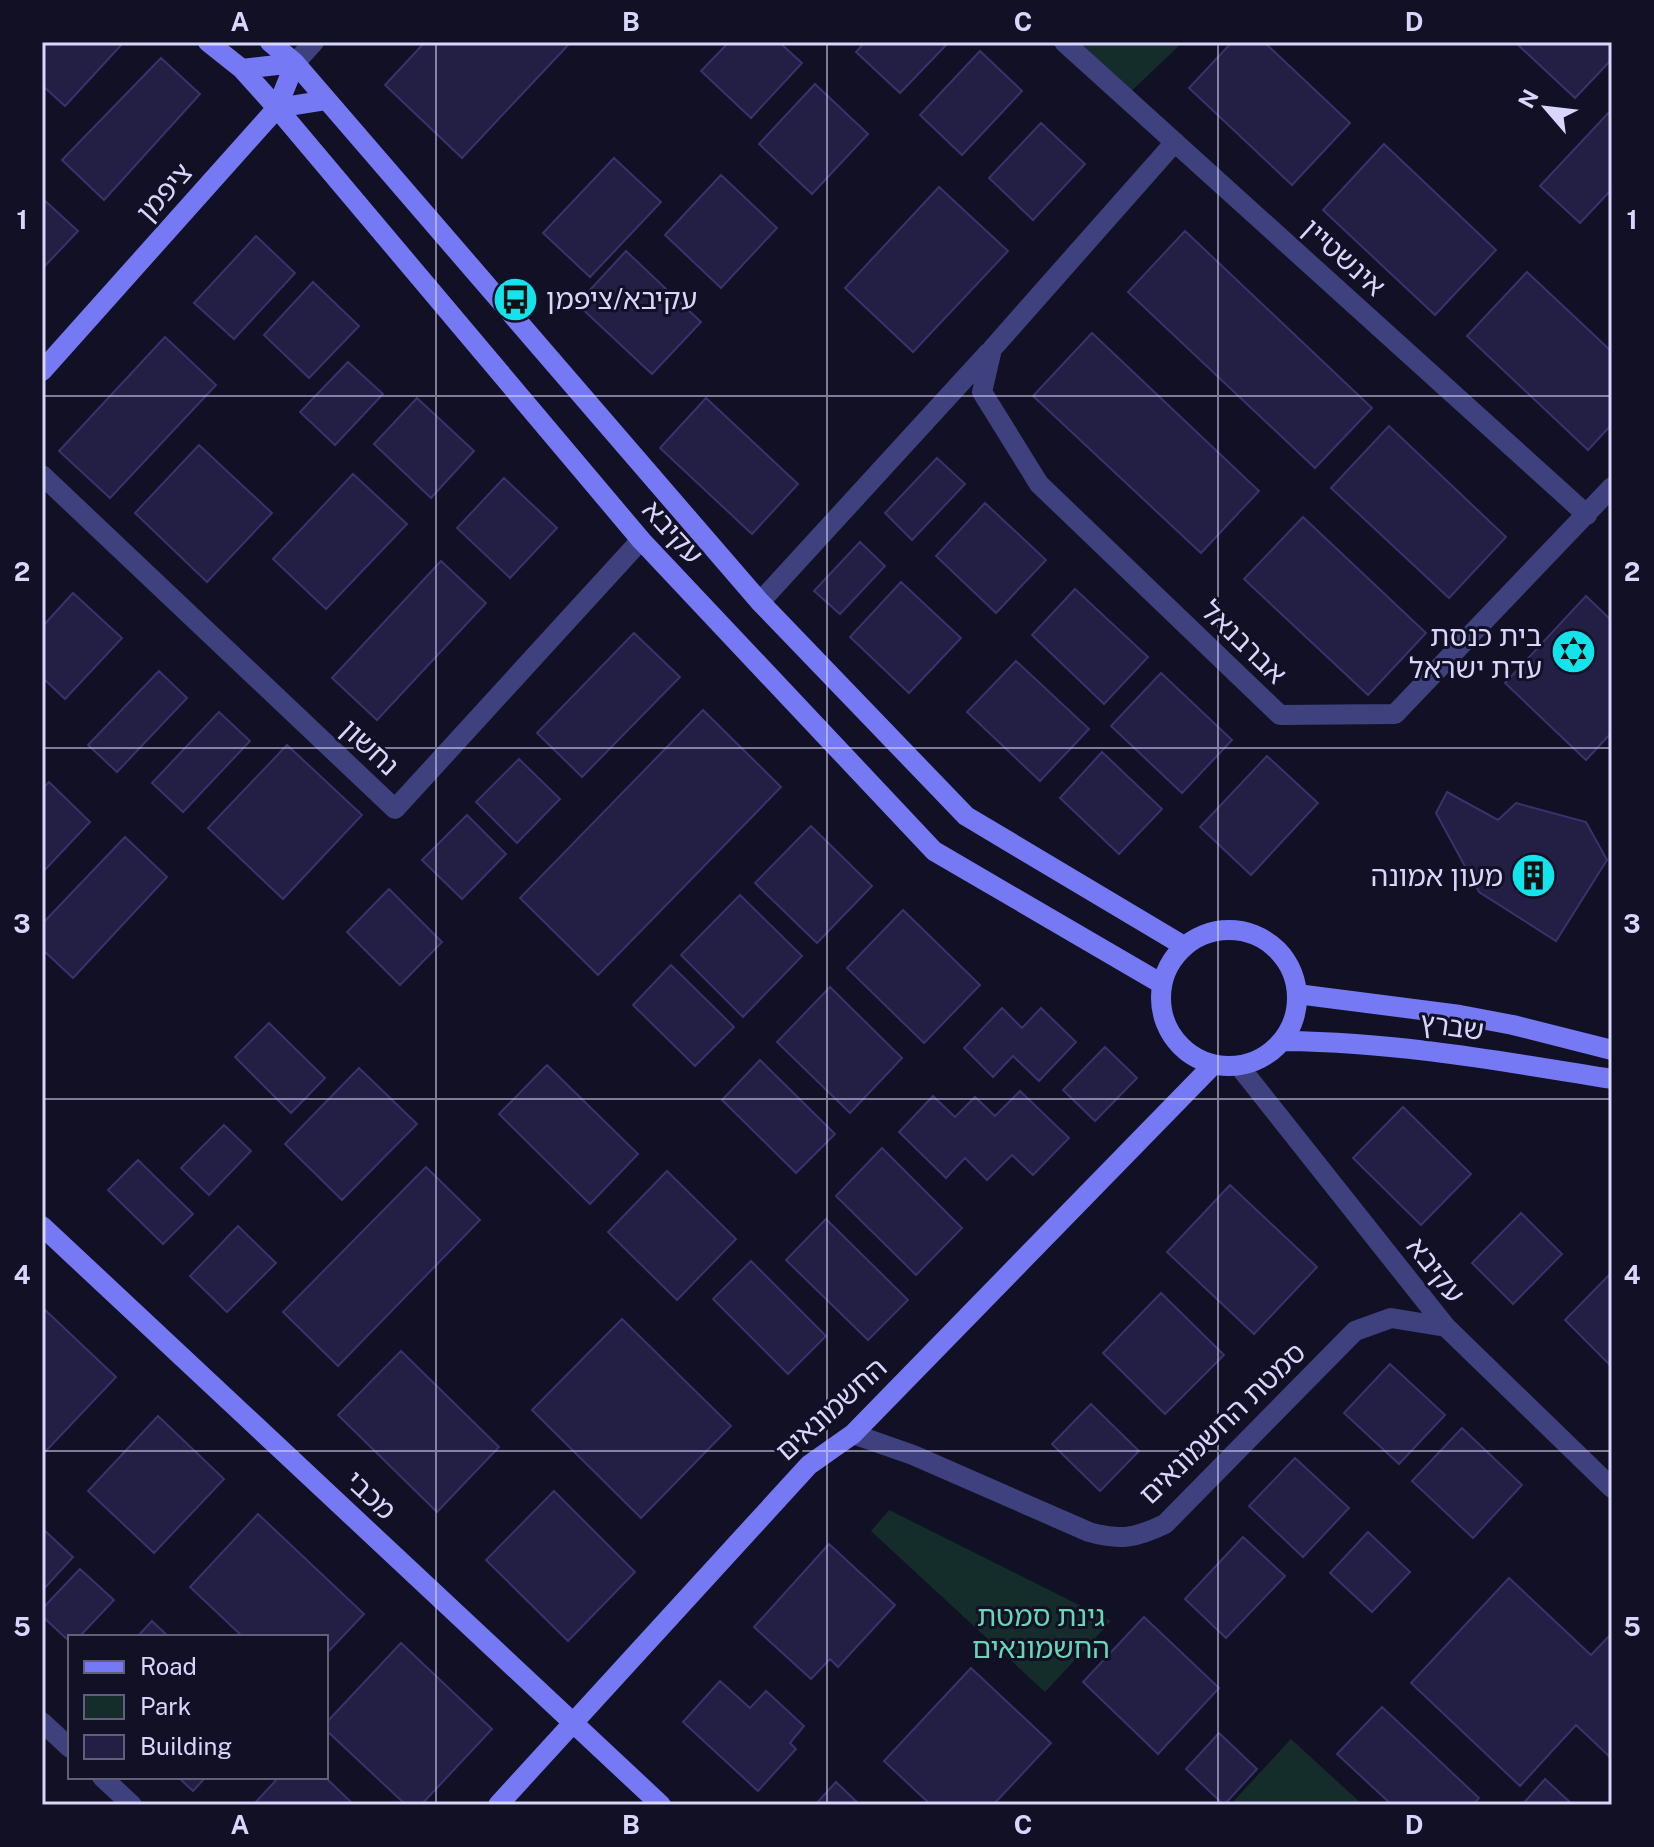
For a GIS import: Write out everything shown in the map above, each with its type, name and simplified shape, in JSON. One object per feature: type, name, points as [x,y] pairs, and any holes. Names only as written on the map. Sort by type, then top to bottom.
[{"type":"street","name":"עקיבא","points":[[208,42],[242,69],[277,108],[641,540],[934,851],[1162,984]]},
{"type":"street","name":"עקיבא","points":[[270,42],[295,63],[760,602],[966,816],[1184,946]]},
{"type":"street","name":"ציפמן","points":[[42,371],[277,108],[295,63],[314,42]]},
{"type":"street","name":"אינשטיין","points":[[1064,42],[1587,515]]},
{"type":"street","points":[[242,69],[295,63]]},
{"type":"street","points":[[277,108],[327,100]]},
{"type":"street","name":"אברבנאל","points":[[760,602],[992,349],[1175,142]]},
{"type":"street","name":"אברבנאל","points":[[992,349],[982,392],[1039,484],[1280,715],[1395,714],[1612,487]]},
{"type":"street","name":"נחשון","points":[[42,475],[395,809],[641,540]]},
{"type":"street","points":[[1231,930],[1255,935],[1276,949],[1291,969],[1297,994],[1296,1011],[1284,1041],[1256,1061],[1239,1066],[1213,1065],[1189,1054],[1171,1035],[1161,1010],[1162,984],[1170,963],[1184,946],[1206,933],[1231,930]]},
{"type":"street","name":"שברץ","points":[[1297,994],[1460,1015],[1612,1050]]},
{"type":"street","name":"שברץ","points":[[1284,1041],[1353,1042],[1442,1052],[1612,1079]]},
{"type":"street","name":"החשמונאים","points":[[498,1805],[809,1465],[853,1434],[1213,1065]]},
{"type":"street","name":"עקיבא","points":[[1239,1066],[1446,1327],[1612,1488]]},
{"type":"street","name":"מכבי","points":[[42,1226],[661,1805]]},
{"type":"street","name":"סמטת החשמונאים","points":[[853,1434],[913,1455],[1089,1532],[1112,1539],[1141,1535],[1165,1524],[1355,1331],[1391,1318],[1446,1327]]},
{"type":"street","points":[[42,1722],[68,1746]]},
{"type":"street","points":[[104,1779],[132,1805]]},
{"type":"green space","points":[[1064,42],[1183,42],[1125,97]]},
{"type":"green space","name":"גינת סמטת החשמונאים","points":[[889,1510],[1111,1621],[1045,1692],[871,1531]]},
{"type":"green space","points":[[1291,1739],[1363,1805],[1230,1805]]},
{"type":"building","points":[[42,42],[124,42],[65,106],[42,85]]},
{"type":"building","points":[[425,42],[570,43],[462,158],[385,85]]},
{"type":"building","points":[[729,42],[779,42],[802,63],[751,118],[701,71]]},
{"type":"building","points":[[865,42],[949,42],[900,93],[856,52]]},
{"type":"building","points":[[1232,42],[1264,42],[1350,123],[1292,185],[1189,88]]},
{"type":"building","points":[[1515,42],[1612,42],[1612,59],[1575,98]]},
{"type":"building","points":[[980,51],[1022,91],[962,155],[920,115]]},
{"type":"building","points":[[161,58],[200,94],[104,200],[62,160]]},
{"type":"building","points":[[815,84],[868,134],[812,194],[759,144]]},
{"type":"building","points":[[1612,109],[1612,189],[1580,223],[1540,186]]},
{"type":"building","points":[[1041,123],[1085,164],[1033,220],[989,178]]},
{"type":"building","points":[[1384,144],[1496,250],[1435,315],[1323,210]]},
{"type":"building","points":[[614,158],[661,202],[590,277],[543,233]]},
{"type":"building","points":[[721,175],[777,228],[721,288],[665,235]]},
{"type":"building","points":[[939,187],[1008,251],[913,352],[845,288]]},
{"type":"building","points":[[42,198],[78,231],[42,269]]},
{"type":"building","points":[[1185,231],[1372,408],[1315,468],[1128,292]]},
{"type":"building","points":[[256,236],[295,273],[234,339],[194,303]]},
{"type":"building","points":[[626,251],[701,322],[652,374],[577,304]]},
{"type":"building","points":[[1527,272],[1612,352],[1612,424],[1588,450],[1467,336]]},
{"type":"building","points":[[313,282],[359,326],[309,378],[264,335]]},
{"type":"building","points":[[1092,333],[1259,491],[1201,553],[1033,396]]},
{"type":"building","points":[[165,337],[216,385],[110,498],[59,451]]},
{"type":"building","points":[[348,362],[383,394],[335,445],[300,412]]},
{"type":"building","points":[[417,398],[474,451],[431,498],[374,444]]},
{"type":"building","points":[[706,398],[798,484],[752,534],[660,448]]},
{"type":"building","points":[[1389,426],[1506,537],[1449,598],[1331,488]]},
{"type":"building","points":[[199,445],[272,513],[207,582],[135,513]]},
{"type":"building","points":[[937,458],[965,484],[912,540],[885,513]]},
{"type":"building","points":[[353,474],[407,524],[326,609],[273,559]]},
{"type":"building","points":[[504,478],[557,528],[510,578],[457,528]]},
{"type":"building","points":[[985,503],[1046,560],[996,613],[936,556]]},
{"type":"building","points":[[1303,517],[1426,633],[1368,695],[1244,579]]},
{"type":"building","points":[[860,542],[885,566],[840,614],[814,591]]},
{"type":"building","points":[[441,561],[486,603],[377,720],[332,678]]},
{"type":"building","points":[[901,582],[961,638],[909,693],[850,637]]},
{"type":"building","points":[[1075,589],[1148,657],[1104,704],[1032,635]]},
{"type":"building","points":[[73,593],[122,638],[65,699],[42,677],[42,627]]},
{"type":"building","name":"בית כנסת עדת ישראל","points":[[1586,596],[1612,621],[1612,732],[1586,760],[1505,683]]},
{"type":"building","points":[[634,633],[680,677],[582,777],[537,733]]},
{"type":"building","points":[[1016,661],[1089,729],[1040,781],[967,712]]},
{"type":"building","points":[[159,671],[187,698],[117,772],[88,745]]},
{"type":"building","points":[[1161,673],[1232,740],[1182,793],[1111,726]]},
{"type":"building","points":[[703,710],[781,787],[598,975],[520,898]]},
{"type":"building","points":[[219,712],[250,741],[183,812],[152,783]]},
{"type":"building","points":[[287,745],[362,815],[283,899],[208,828]]},
{"type":"building","points":[[1102,752],[1162,809],[1119,854],[1060,798]]},
{"type":"building","points":[[1267,756],[1318,803],[1251,875],[1200,827]]},
{"type":"building","points":[[519,759],[560,799],[517,843],[476,802]]},
{"type":"building","points":[[49,782],[90,822],[42,873],[42,789]]},
{"type":"building","name":"מעון אמונה","points":[[1447,792],[1498,820],[1516,803],[1586,822],[1607,860],[1556,941],[1479,892],[1436,813]]},
{"type":"building","points":[[467,815],[506,854],[462,899],[422,860]]},
{"type":"building","points":[[811,826],[872,886],[817,943],[755,883]]},
{"type":"building","points":[[125,837],[167,877],[73,978],[42,949],[42,924]]},
{"type":"building","points":[[389,889],[442,942],[400,985],[347,932]]},
{"type":"building","points":[[740,895],[802,956],[743,1017],[681,955]]},
{"type":"building","points":[[903,910],[980,985],[924,1043],[847,968]]},
{"type":"building","points":[[671,965],[734,1027],[695,1066],[633,1005]]},
{"type":"building","points":[[830,987],[902,1058],[850,1113],[777,1042]]},
{"type":"building","points":[[1002,1008],[1022,1028],[1041,1008],[1076,1042],[1039,1081],[1013,1056],[993,1077],[964,1048]]},
{"type":"building","points":[[269,1023],[325,1078],[291,1113],[235,1057]]},
{"type":"building","points":[[1105,1047],[1137,1078],[1095,1121],[1063,1090]]},
{"type":"building","points":[[760,1060],[835,1134],[796,1173],[722,1100]]},
{"type":"building","points":[[547,1065],[638,1154],[590,1204],[499,1114]]},
{"type":"building","points":[[359,1068],[417,1124],[342,1200],[285,1144]]},
{"type":"building","points":[[1020,1091],[1069,1138],[1033,1175],[1012,1155],[987,1180],[965,1158],[946,1178],[899,1132],[933,1096],[955,1117],[975,1097],[995,1116]]},
{"type":"building","points":[[1403,1107],[1471,1174],[1421,1225],[1353,1158]]},
{"type":"building","points":[[224,1125],[251,1151],[209,1195],[181,1168]]},
{"type":"building","points":[[882,1148],[962,1228],[916,1275],[836,1196]]},
{"type":"building","points":[[138,1160],[193,1214],[163,1244],[108,1190]]},
{"type":"building","points":[[426,1167],[480,1220],[338,1366],[283,1312]]},
{"type":"building","points":[[667,1171],[736,1239],[677,1300],[608,1232]]},
{"type":"building","points":[[1230,1185],[1317,1267],[1254,1334],[1167,1252]]},
{"type":"building","points":[[1521,1213],[1562,1254],[1513,1304],[1472,1263]]},
{"type":"building","points":[[826,1219],[908,1300],[868,1340],[786,1260]]},
{"type":"building","points":[[238,1226],[276,1263],[227,1312],[190,1276]]},
{"type":"building","points":[[751,1261],[826,1336],[788,1374],[713,1299]]},
{"type":"building","points":[[1612,1272],[1612,1364],[1611,1366],[1565,1320]]},
{"type":"building","points":[[1161,1293],[1224,1355],[1165,1414],[1103,1353]]},
{"type":"building","points":[[43,1308],[116,1377],[45,1452],[42,1450]]},
{"type":"building","points":[[622,1319],[731,1426],[641,1518],[532,1410]]},
{"type":"building","points":[[401,1351],[499,1447],[437,1512],[338,1415]]},
{"type":"building","points":[[1390,1364],[1445,1415],[1399,1464],[1344,1413]]},
{"type":"building","points":[[1091,1404],[1139,1451],[1100,1491],[1052,1444]]},
{"type":"building","points":[[158,1416],[224,1479],[154,1553],[88,1491]]},
{"type":"building","points":[[1462,1428],[1522,1485],[1473,1538],[1412,1481]]},
{"type":"building","points":[[1295,1458],[1349,1508],[1303,1557],[1249,1506]]},
{"type":"building","points":[[554,1491],[635,1572],[568,1641],[486,1560]]},
{"type":"building","points":[[258,1514],[364,1614],[328,1652],[328,1635],[241,1635],[190,1587]]},
{"type":"building","points":[[42,1528],[73,1557],[42,1591]]},
{"type":"building","points":[[1368,1532],[1410,1572],[1372,1612],[1330,1573]]},
{"type":"building","points":[[1243,1537],[1285,1576],[1226,1638],[1185,1599]]},
{"type":"building","points":[[829,1544],[895,1605],[838,1667],[830,1659],[811,1679],[754,1627]]},
{"type":"building","points":[[80,1569],[114,1600],[81,1635],[68,1635],[68,1640],[42,1616],[42,1609]]},
{"type":"building","points":[[1509,1578],[1591,1655],[1612,1633],[1612,1759],[1576,1725],[1520,1786],[1411,1683]]},
{"type":"building","points":[[1144,1617],[1219,1688],[1158,1754],[1083,1682]]},
{"type":"building","points":[[152,1621],[167,1635],[139,1635]]},
{"type":"building","points":[[401,1643],[492,1729],[421,1805],[406,1805],[328,1732],[328,1721]]},
{"type":"building","points":[[971,1668],[1051,1743],[993,1805],[931,1805],[884,1761]]},
{"type":"building","points":[[720,1681],[750,1708],[766,1691],[804,1726],[790,1743],[796,1749],[758,1791],[683,1722]]},
{"type":"building","points":[[1382,1707],[1479,1798],[1473,1805],[1392,1805],[1337,1754]]},
{"type":"building","points":[[1219,1733],[1257,1769],[1224,1805],[1186,1769]]},
{"type":"building","points":[[180,1779],[204,1779],[193,1791]]},
{"type":"building","points":[[277,1779],[327,1779],[354,1805],[253,1805]]},
{"type":"building","points":[[1545,1779],[1573,1805],[1522,1805]]},
{"type":"building","points":[[836,1782],[860,1805],[815,1805]]},
{"type":"place","name":"עקיבא/ציפמן","points":[[515,299]]},
{"type":"place","name":"בית כנסת עדת ישראל","points":[[1573,652]]},
{"type":"place","name":"מעון אמונה","points":[[1534,876]]}]
